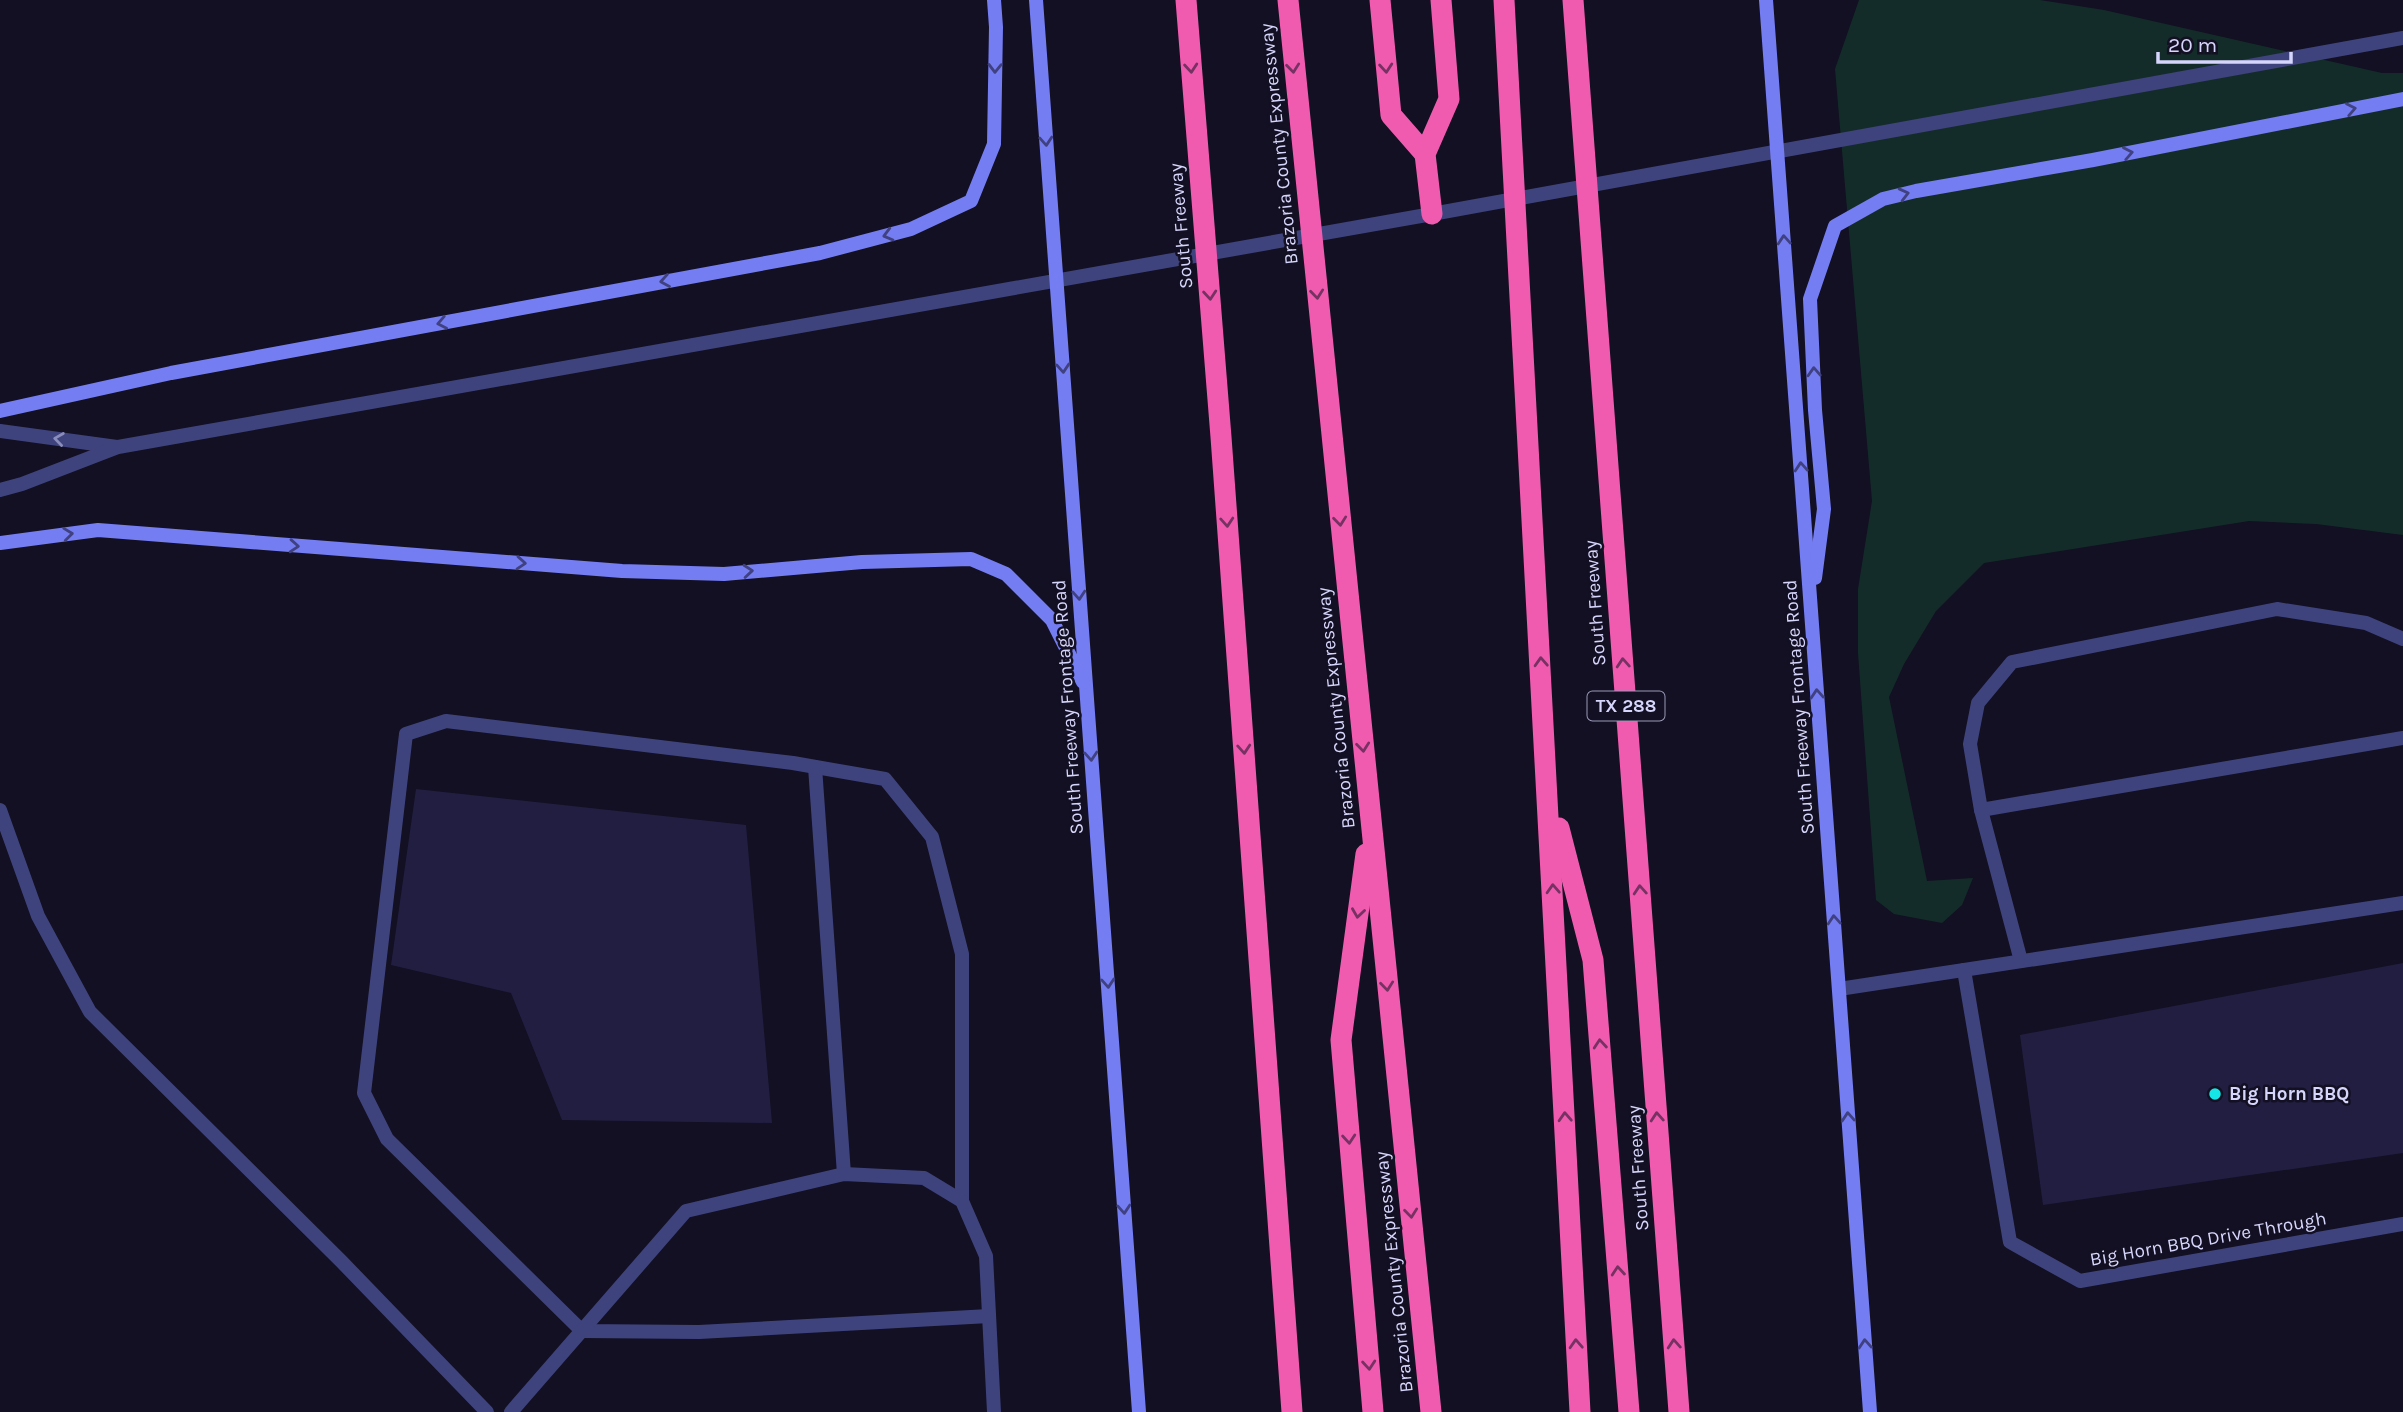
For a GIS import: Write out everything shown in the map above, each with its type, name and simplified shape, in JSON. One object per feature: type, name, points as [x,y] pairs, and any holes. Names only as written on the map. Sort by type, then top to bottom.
[{"type":"highway","name":"South Freeway","points":[[1186,0],[1222,451],[1292,1412]]},
{"type":"highway","name":"Brazoria County Expressway","points":[[1287,0],[1431,1412]]},
{"type":"highway","points":[[1380,0],[1391,115],[1425,154]]},
{"type":"highway","points":[[1432,214],[1425,154],[1448,99],[1441,0]]},
{"type":"highway","points":[[1504,0],[1580,1412]]},
{"type":"highway","name":"South Freeway","points":[[1573,0],[1679,1412]]},
{"type":"highway","points":[[1547,784],[1593,960],[1629,1412]]},
{"type":"highway","points":[[1370,821],[1341,1040],[1373,1412]]},
{"type":"main road","points":[[0,411],[171,373],[820,253],[911,229],[971,201],[994,144],[994,0]]},
{"type":"main road","name":"South Freeway Frontage Road","points":[[1036,0],[1139,1412]]},
{"type":"main road","name":"South Freeway Frontage Road","points":[[1766,0],[1870,1412]]},
{"type":"main road","points":[[1811,611],[1824,509],[1815,410],[1810,299],[1835,226],[1883,199],[1916,191],[2093,160],[2403,99]]},
{"type":"main road","points":[[0,543],[98,530],[622,571],[723,573],[862,562],[971,559],[1006,574],[1052,620],[1086,688]]},
{"type":"street","points":[[0,490],[118,447],[1432,214],[2403,38]]},
{"type":"street","points":[[0,431],[118,447]]},
{"type":"street","points":[[2021,961],[1981,810],[1970,744],[1978,703],[2012,662],[2277,609],[2366,623],[2403,639]]},
{"type":"street","points":[[989,1316],[699,1332],[582,1331],[387,1139],[364,1093],[406,734],[446,721],[815,767],[885,779],[932,837],[962,954],[962,1201],[986,1256],[995,1412]]},
{"type":"street","points":[[1981,810],[2403,738]]},
{"type":"street","points":[[815,767],[844,1174]]},
{"type":"street","points":[[0,810],[38,916],[90,1012],[341,1261],[487,1412]]},
{"type":"street","points":[[1839,989],[2403,903]]},
{"type":"street","name":"Big Horn BBQ Drive Through","points":[[1964,970],[2010,1242],[2080,1281],[2403,1224]]},
{"type":"street","points":[[511,1412],[686,1211],[844,1174],[924,1178],[962,1201]]},
{"type":"green space","points":[[1859,0],[2040,0],[2104,10],[2382,73],[2403,73],[2403,535],[2316,524],[2249,521],[1984,563],[1936,611],[1904,664],[1889,697],[1927,881],[1973,878],[1962,905],[1942,923],[1894,914],[1876,900],[1858,653],[1858,589],[1872,501],[1835,69]]},
{"type":"building","points":[[416,789],[746,825],[772,1123],[562,1120],[511,993],[391,965]]},
{"type":"building","name":"Big Horn BBQ","points":[[2403,963],[2403,1153],[2043,1205],[2020,1035]]},
{"type":"place","name":"Big Horn BBQ","points":[[2215,1094]]}]
